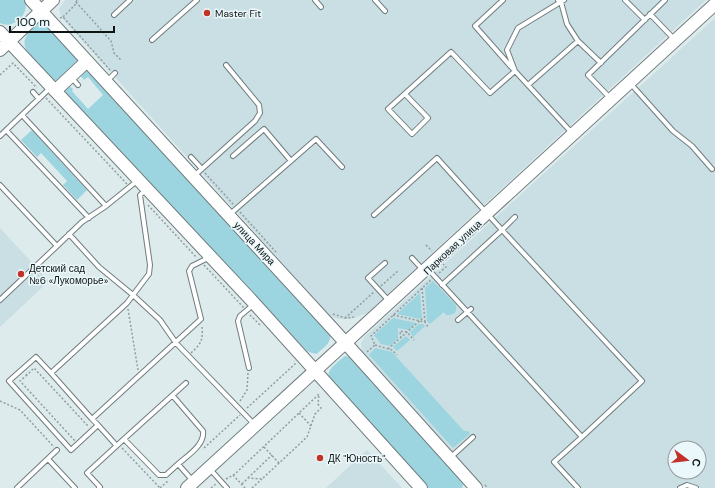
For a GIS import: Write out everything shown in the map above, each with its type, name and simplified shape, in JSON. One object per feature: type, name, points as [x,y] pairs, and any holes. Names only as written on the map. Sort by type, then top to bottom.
[{"type":"main road","name":"улица Мира","points":[[31,0],[106,82],[197,173],[233,212],[346,343],[449,458],[472,487]]},
{"type":"main road","points":[[0,50],[53,0]]},
{"type":"main road","name":"Парковая улица","points":[[191,485],[715,4]]},
{"type":"main road","points":[[0,32],[50,91],[134,183],[251,307],[315,371],[421,488]]},
{"type":"main road","points":[[50,91],[75,81],[87,61]]},
{"type":"lane","points":[[114,15],[130,0]]},
{"type":"lane","points":[[152,40],[197,0]]},
{"type":"lane","points":[[315,0],[321,7]]},
{"type":"lane","points":[[375,0],[385,12]]},
{"type":"lane","points":[[503,0],[474,26],[573,135]]},
{"type":"lane","points":[[625,0],[645,20]]},
{"type":"lane","points":[[612,99],[588,75],[665,0]]},
{"type":"lane","points":[[515,71],[508,50],[518,28],[561,1],[567,24],[578,41],[601,63]]},
{"type":"lane","points":[[650,14],[676,40]]},
{"type":"lane","points":[[528,86],[578,41]]},
{"type":"lane","points":[[405,94],[428,118],[412,134],[388,109],[451,52],[490,93],[515,71]]},
{"type":"lane","points":[[191,157],[197,173],[255,121],[260,114],[259,105],[226,65]]},
{"type":"lane","points":[[106,82],[115,73]]},
{"type":"lane","points":[[630,83],[673,131],[692,146],[712,169]]},
{"type":"lane","points":[[0,136],[39,99],[50,91]]},
{"type":"lane","points":[[33,92],[39,99]]},
{"type":"lane","points":[[22,115],[106,206]]},
{"type":"lane","points":[[232,156],[264,129],[291,161]]},
{"type":"lane","points":[[6,130],[88,218]]},
{"type":"lane","points":[[233,212],[316,139],[342,167]]},
{"type":"lane","points":[[374,215],[437,158],[642,381],[554,462],[578,488]]},
{"type":"lane","points":[[0,300],[69,234],[134,183]]},
{"type":"lane","points":[[0,185],[57,246]]},
{"type":"lane","points":[[51,373],[127,303],[149,274],[150,265],[144,193]]},
{"type":"lane","points":[[442,285],[515,217]]},
{"type":"lane","points":[[69,234],[99,267],[160,320],[176,343],[255,426]]},
{"type":"lane","points":[[412,258],[469,310],[582,437]]},
{"type":"lane","points":[[92,419],[201,319],[189,271],[192,266],[206,259]]},
{"type":"lane","points":[[384,263],[368,278],[391,302]]},
{"type":"lane","points":[[249,368],[238,321],[240,316],[251,307]]},
{"type":"lane","points":[[458,320],[469,310]]},
{"type":"lane","points":[[98,425],[71,450],[9,381],[36,357],[117,445]]},
{"type":"lane","points":[[99,488],[100,487],[87,473],[186,383]]},
{"type":"lane","points":[[124,438],[159,475],[166,475],[201,442],[204,436],[203,431],[173,396]]},
{"type":"lane","points":[[449,458],[473,437]]},
{"type":"lane","points":[[17,488],[58,450]]},
{"type":"lane","points":[[48,459],[75,488]]},
{"type":"lane","points":[[178,464],[191,485]]},
{"type":"lane","points":[[209,468],[227,488]]},
{"type":"lane","points":[[680,488],[687,485],[696,488]]},
{"type":"path","points":[[60,18],[64,17],[75,5],[76,1],[111,41],[114,53],[121,60]]},
{"type":"path","points":[[64,17],[110,70]]},
{"type":"path","points":[[0,75],[13,63],[50,91],[134,183]]},
{"type":"path","points":[[197,173],[233,212],[279,255]]},
{"type":"path","points":[[144,193],[251,307],[262,327]]},
{"type":"path","points":[[345,318],[399,270]]},
{"type":"path","points":[[422,288],[424,317],[428,326]]},
{"type":"path","points":[[127,303],[138,369],[134,380]]},
{"type":"path","points":[[332,314],[345,318],[354,317]]},
{"type":"path","points":[[393,316],[425,322]]},
{"type":"path","points":[[388,349],[424,317]]},
{"type":"path","points":[[188,356],[200,344],[203,337],[201,319]]},
{"type":"path","points":[[401,338],[400,331],[407,332],[414,340]]},
{"type":"path","points":[[375,345],[392,350],[397,355]]},
{"type":"path","points":[[204,448],[295,364],[293,359]]},
{"type":"path","points":[[76,442],[20,382],[27,374],[34,368],[90,428]]},
{"type":"path","points":[[237,406],[247,390],[249,368]]},
{"type":"path","points":[[22,369],[27,374]]},
{"type":"path","points":[[211,488],[233,475],[319,394],[318,404],[321,408],[315,414],[307,437],[252,488]]},
{"type":"path","points":[[0,401],[20,410],[58,450]]},
{"type":"path","points":[[299,413],[311,426]]},
{"type":"path","points":[[117,445],[160,488],[171,478]]},
{"type":"path","points":[[264,447],[279,463]]},
{"type":"path","points":[[242,484],[272,455]]},
{"type":"path","points":[[233,475],[245,488]]},
{"type":"path","points":[[248,478],[262,479]]},
{"type":"shaded area","points":[[0,0],[25,0],[26,5],[23,15],[15,22],[10,24],[5,25],[0,23]]},
{"type":"shaded area","points":[[65,0],[706,0],[367,313],[351,319],[338,319],[330,316],[61,17],[59,9]]},
{"type":"shaded area","points":[[715,18],[715,488],[485,488],[362,351],[361,343],[365,336]]},
{"type":"shaded area","points":[[44,22],[81,60],[56,83],[28,53],[25,46],[25,40],[29,32],[37,24]]},
{"type":"shaded area","points":[[88,68],[329,331],[329,341],[317,354],[307,351],[65,93],[64,90],[68,85],[73,89],[72,91],[88,109],[103,95],[88,77],[84,80],[80,75]]},
{"type":"shaded area","points":[[32,130],[87,190],[77,200],[63,185],[67,181],[41,153],[37,157],[21,140]]},
{"type":"shaded area","name":"Детский сад №6 «Лукоморье»","points":[[0,228],[49,281],[0,327]]},
{"type":"shaded area","points":[[433,281],[456,305],[456,311],[450,315],[446,315],[444,312],[430,324],[427,321],[425,288]]},
{"type":"shaded area","points":[[420,293],[422,317],[420,319],[397,314]]},
{"type":"shaded area","points":[[393,318],[416,323],[409,330],[398,328],[398,339],[390,346],[381,344],[374,335]]},
{"type":"shaded area","points":[[419,324],[423,324],[425,326],[413,337],[410,332]]},
{"type":"shaded area","points":[[406,336],[410,340],[397,351],[393,347]]},
{"type":"shaded area","points":[[375,348],[392,352],[464,431],[468,431],[470,434],[453,448],[369,355]]},
{"type":"shaded area","points":[[345,356],[352,357],[464,482],[462,488],[428,488],[329,380],[328,376],[330,370]]},
{"type":"shaded area","points":[[367,450],[402,488],[326,488]]},
{"type":"place","name":"Master Fit","points":[[207,13]]},
{"type":"place","name":"Детский сад №6 «Лукоморье»","points":[[21,274]]},
{"type":"place","name":"ДК \"Юность\"","points":[[320,458]]}]
